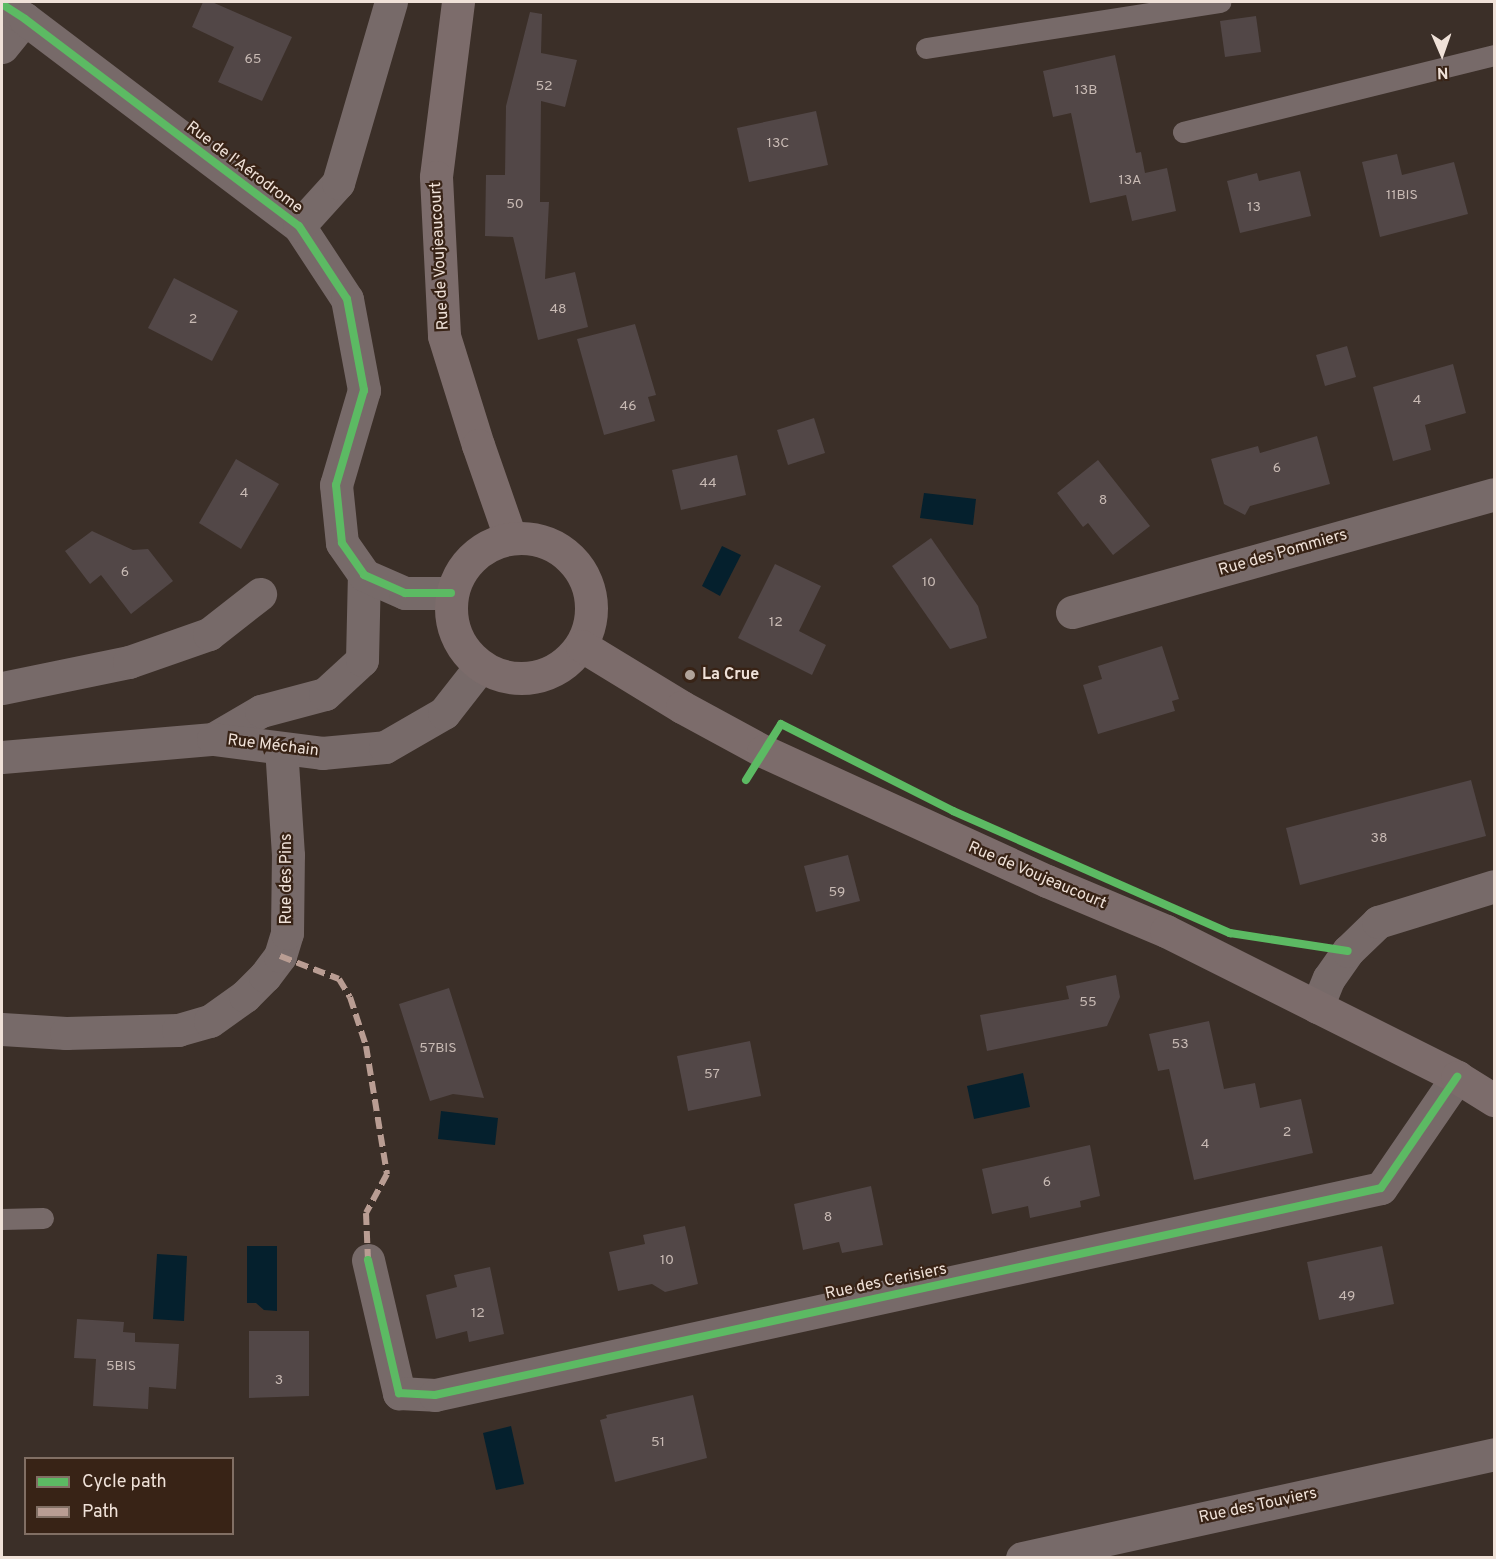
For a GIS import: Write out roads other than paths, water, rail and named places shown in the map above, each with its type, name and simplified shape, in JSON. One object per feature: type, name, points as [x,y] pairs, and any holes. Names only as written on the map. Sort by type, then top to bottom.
[{"type":"main road","name":"Rue de Voujeaucourt","points":[[458,2],[435,177],[444,336],[510,537]]},
{"type":"main road","points":[[510,537],[550,542],[581,568],[593,607],[582,646],[554,671],[516,679],[480,667],[461,647],[451,621],[450,593],[471,555],[510,537]]},
{"type":"main road","name":"Rue de Voujeaucourt","points":[[582,646],[682,707],[763,751],[1004,862],[1166,931],[1456,1077],[1494,1100]]},
{"type":"street","points":[[299,226],[338,183],[392,2]]},
{"type":"street","points":[[2,47],[13,11]]},
{"type":"street","name":"Rue de l'Aérodrome","points":[[13,11],[299,226],[347,299],[364,390],[336,485],[342,543],[364,575]]},
{"type":"street","name":"Rue des Pommiers","points":[[1072,612],[1494,494]]},
{"type":"street","points":[[364,575],[405,593],[450,593]]},
{"type":"street","name":"Rue Méchain","points":[[213,739],[261,711],[325,694],[362,660],[364,575]]},
{"type":"street","points":[[2,688],[129,662],[209,634],[260,594]]},
{"type":"street","name":"Rue Méchain","points":[[2,757],[213,739],[322,753],[385,747],[444,713],[480,667]]},
{"type":"street","name":"Rue des Pins","points":[[2,1029],[66,1033],[178,1030],[210,1022],[245,996],[265,976],[280,956],[287,933],[287,844],[281,748]]},
{"type":"street","points":[[1317,1007],[1329,978],[1342,960],[1378,922],[1494,886]]},
{"type":"street","name":"Rue des Cerisiers","points":[[368,1260],[399,1393],[435,1395],[1382,1188],[1456,1077]]},
{"type":"street","name":"Rue des Touviers","points":[[1022,1557],[1494,1454]]},
{"type":"lane","points":[[926,48],[1220,2]]},
{"type":"lane","points":[[1183,132],[1494,55]]},
{"type":"lane","points":[[2,1220],[43,1218]]},
{"type":"water","points":[[924,493],[976,499],[973,525],[920,518]]},
{"type":"water","points":[[722,546],[741,555],[720,596],[702,586]]},
{"type":"water","points":[[1023,1073],[1030,1107],[974,1119],[967,1086]]},
{"type":"water","points":[[441,1111],[498,1118],[495,1145],[438,1139]]},
{"type":"water","points":[[247,1246],[277,1246],[277,1311],[264,1310],[256,1303],[247,1303]]},
{"type":"water","points":[[157,1254],[187,1256],[184,1321],[153,1319]]},
{"type":"water","points":[[511,1426],[524,1484],[496,1490],[483,1433]]},
{"type":"place","name":"La Crue","points":[[690,675]]}]
